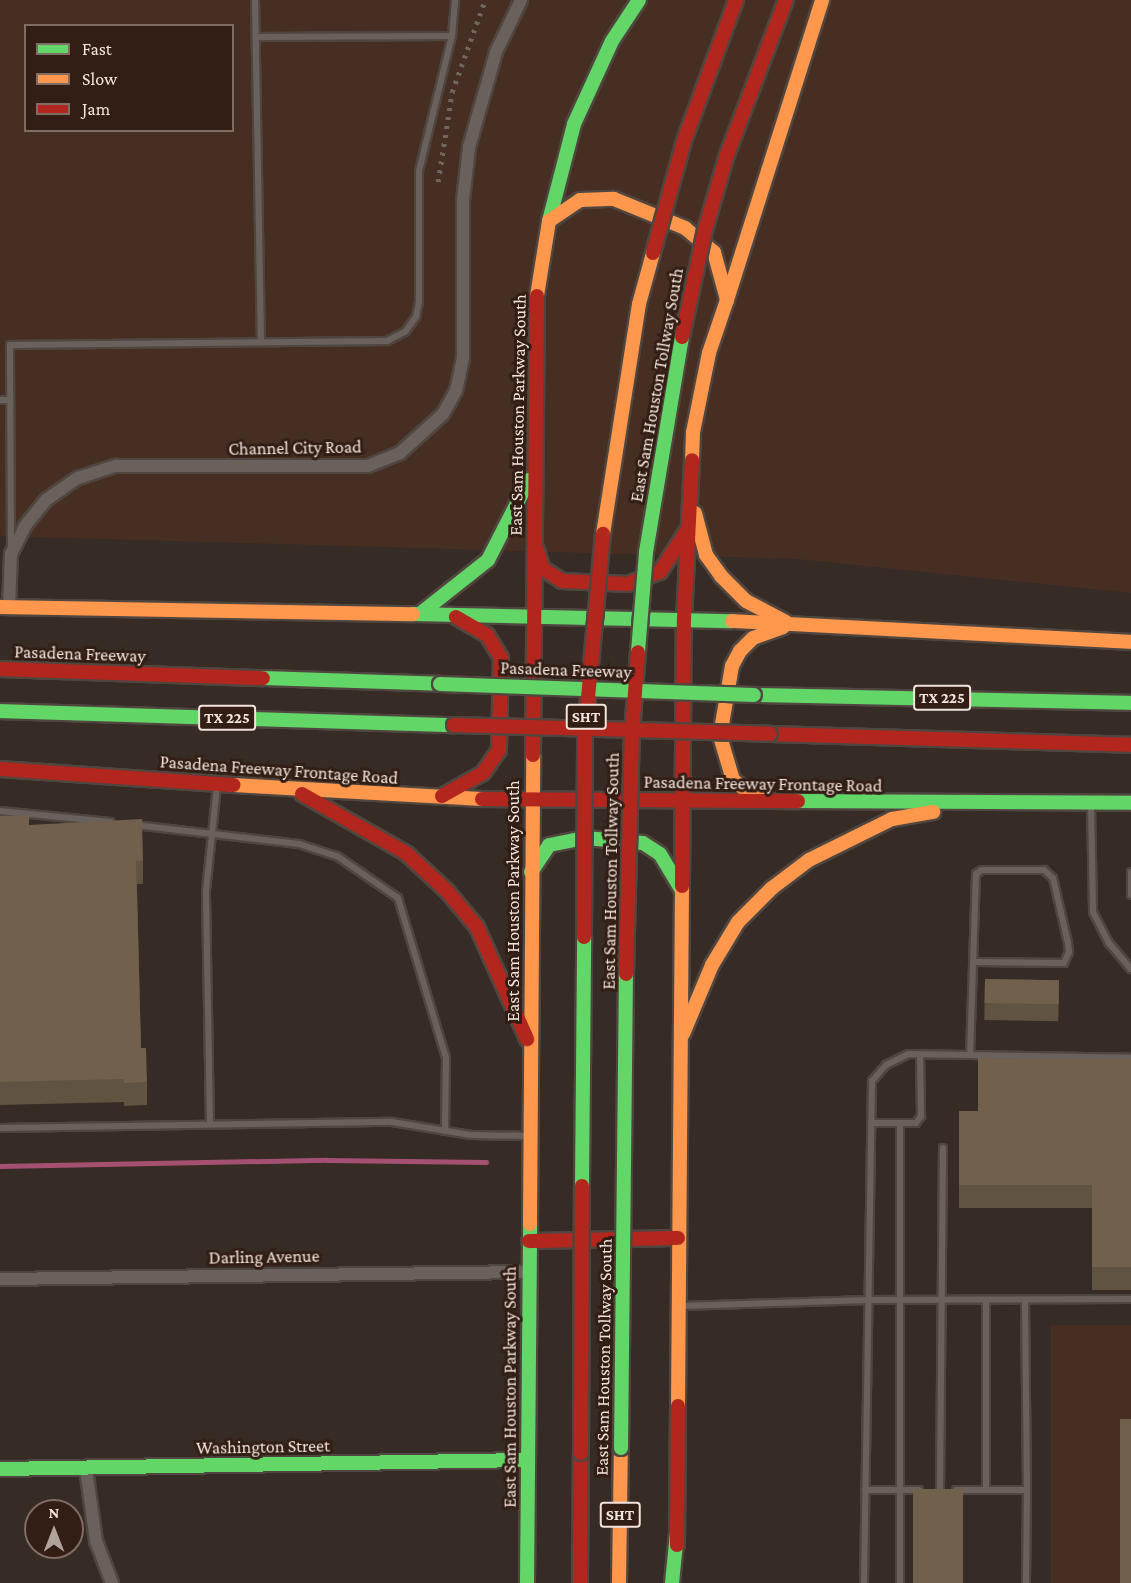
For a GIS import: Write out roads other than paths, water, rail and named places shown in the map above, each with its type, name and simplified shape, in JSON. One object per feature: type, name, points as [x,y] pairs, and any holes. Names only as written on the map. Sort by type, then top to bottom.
[{"type":"main road","name":"East Sam Houston Parkway South","points":[[527,1583],[534,616],[532,473],[536,301],[549,221],[574,124],[612,41],[639,0]]},
{"type":"main road","name":"East Sam Houston Tollway South","points":[[580,1583],[585,731],[601,547],[639,304],[685,138],[736,0]]},
{"type":"main road","name":"East Sam Houston Tollway South","points":[[620,1583],[628,881],[632,733],[646,552],[669,398],[705,230],[727,155],[786,0]]},
{"type":"main road","points":[[674,1583],[677,1533],[684,619],[693,432],[709,352],[822,0]]},
{"type":"main road","points":[[549,221],[580,200],[614,199],[684,228],[714,252],[727,300]]},
{"type":"main road","points":[[421,613],[488,560],[507,529],[532,473]]},
{"type":"main road","points":[[690,498],[706,555],[721,576],[746,601],[790,624]]},
{"type":"main road","points":[[533,533],[542,568],[562,581],[628,584],[660,572],[689,528]]},
{"type":"main road","points":[[5,608],[684,619],[1131,642]]},
{"type":"main road","points":[[435,799],[483,773],[499,750],[501,658],[487,634],[451,614]]},
{"type":"main road","points":[[784,804],[748,792],[733,780],[720,736],[732,666],[740,651],[753,638],[790,624]]},
{"type":"main road","name":"Pasadena Freeway","points":[[0,669],[754,694],[1131,702]]},
{"type":"main road","name":"TX 225","points":[[0,711],[1131,745]]},
{"type":"main road","name":"Pasadena Freeway Frontage Road","points":[[0,769],[435,799],[784,804],[1131,803]]},
{"type":"main road","points":[[295,791],[406,854],[447,891],[477,927],[530,1046]]},
{"type":"main road","points":[[679,1044],[712,965],[738,922],[772,888],[808,860],[892,819],[982,804]]},
{"type":"main road","points":[[531,872],[549,845],[585,838],[643,843],[660,854],[681,889]]},
{"type":"main road","points":[[529,1241],[678,1238]]},
{"type":"main road","name":"Washington Street","points":[[0,1469],[527,1460]]},
{"type":"street","name":"Channel City Road","points":[[5,608],[11,554],[25,526],[46,500],[87,475],[116,466],[368,466],[400,453],[442,414],[456,391],[463,358],[463,200],[469,147],[496,52],[520,0]]},
{"type":"street","name":"Darling Avenue","points":[[0,1279],[528,1272]]},
{"type":"street","points":[[86,1469],[96,1541],[112,1583]]},
{"type":"lane","points":[[255,0],[261,342]]},
{"type":"lane","points":[[0,345],[387,341],[405,332],[416,317],[419,171],[453,36],[455,0]]},
{"type":"lane","points":[[256,37],[453,36]]},
{"type":"lane","points":[[10,345],[11,554]]},
{"type":"lane","points":[[0,400],[10,400]]},
{"type":"lane","points":[[210,1124],[206,891],[218,785]]},
{"type":"lane","points":[[1091,804],[1093,912],[1109,943],[1131,969]]},
{"type":"lane","points":[[0,811],[120,824]]},
{"type":"lane","points":[[131,825],[299,844],[337,856],[398,898],[446,1058],[445,1131]]},
{"type":"lane","points":[[970,1055],[976,962],[976,874],[982,870],[1044,870],[1053,878],[1068,943],[1069,952],[1064,963],[976,962]]},
{"type":"lane","points":[[1131,872],[1131,895]]},
{"type":"lane","points":[[864,1583],[872,1081],[886,1065],[909,1054],[1131,1058]]},
{"type":"lane","points":[[871,1123],[916,1123],[921,1116],[921,1054]]},
{"type":"lane","points":[[0,1128],[392,1122],[445,1131],[529,1136]]},
{"type":"lane","points":[[900,1123],[900,1583]]},
{"type":"lane","points":[[940,1490],[943,1300],[942,1148]]},
{"type":"lane","points":[[678,1306],[868,1300],[1131,1299]]},
{"type":"lane","points":[[986,1300],[986,1490]]},
{"type":"lane","points":[[1024,1300],[1026,1583]]},
{"type":"lane","points":[[865,1490],[1027,1490]]},
{"type":"waterway","points":[[0,1166],[327,1160],[486,1162]]},
{"type":"railway","points":[[438,182],[452,92],[485,0]]}]
